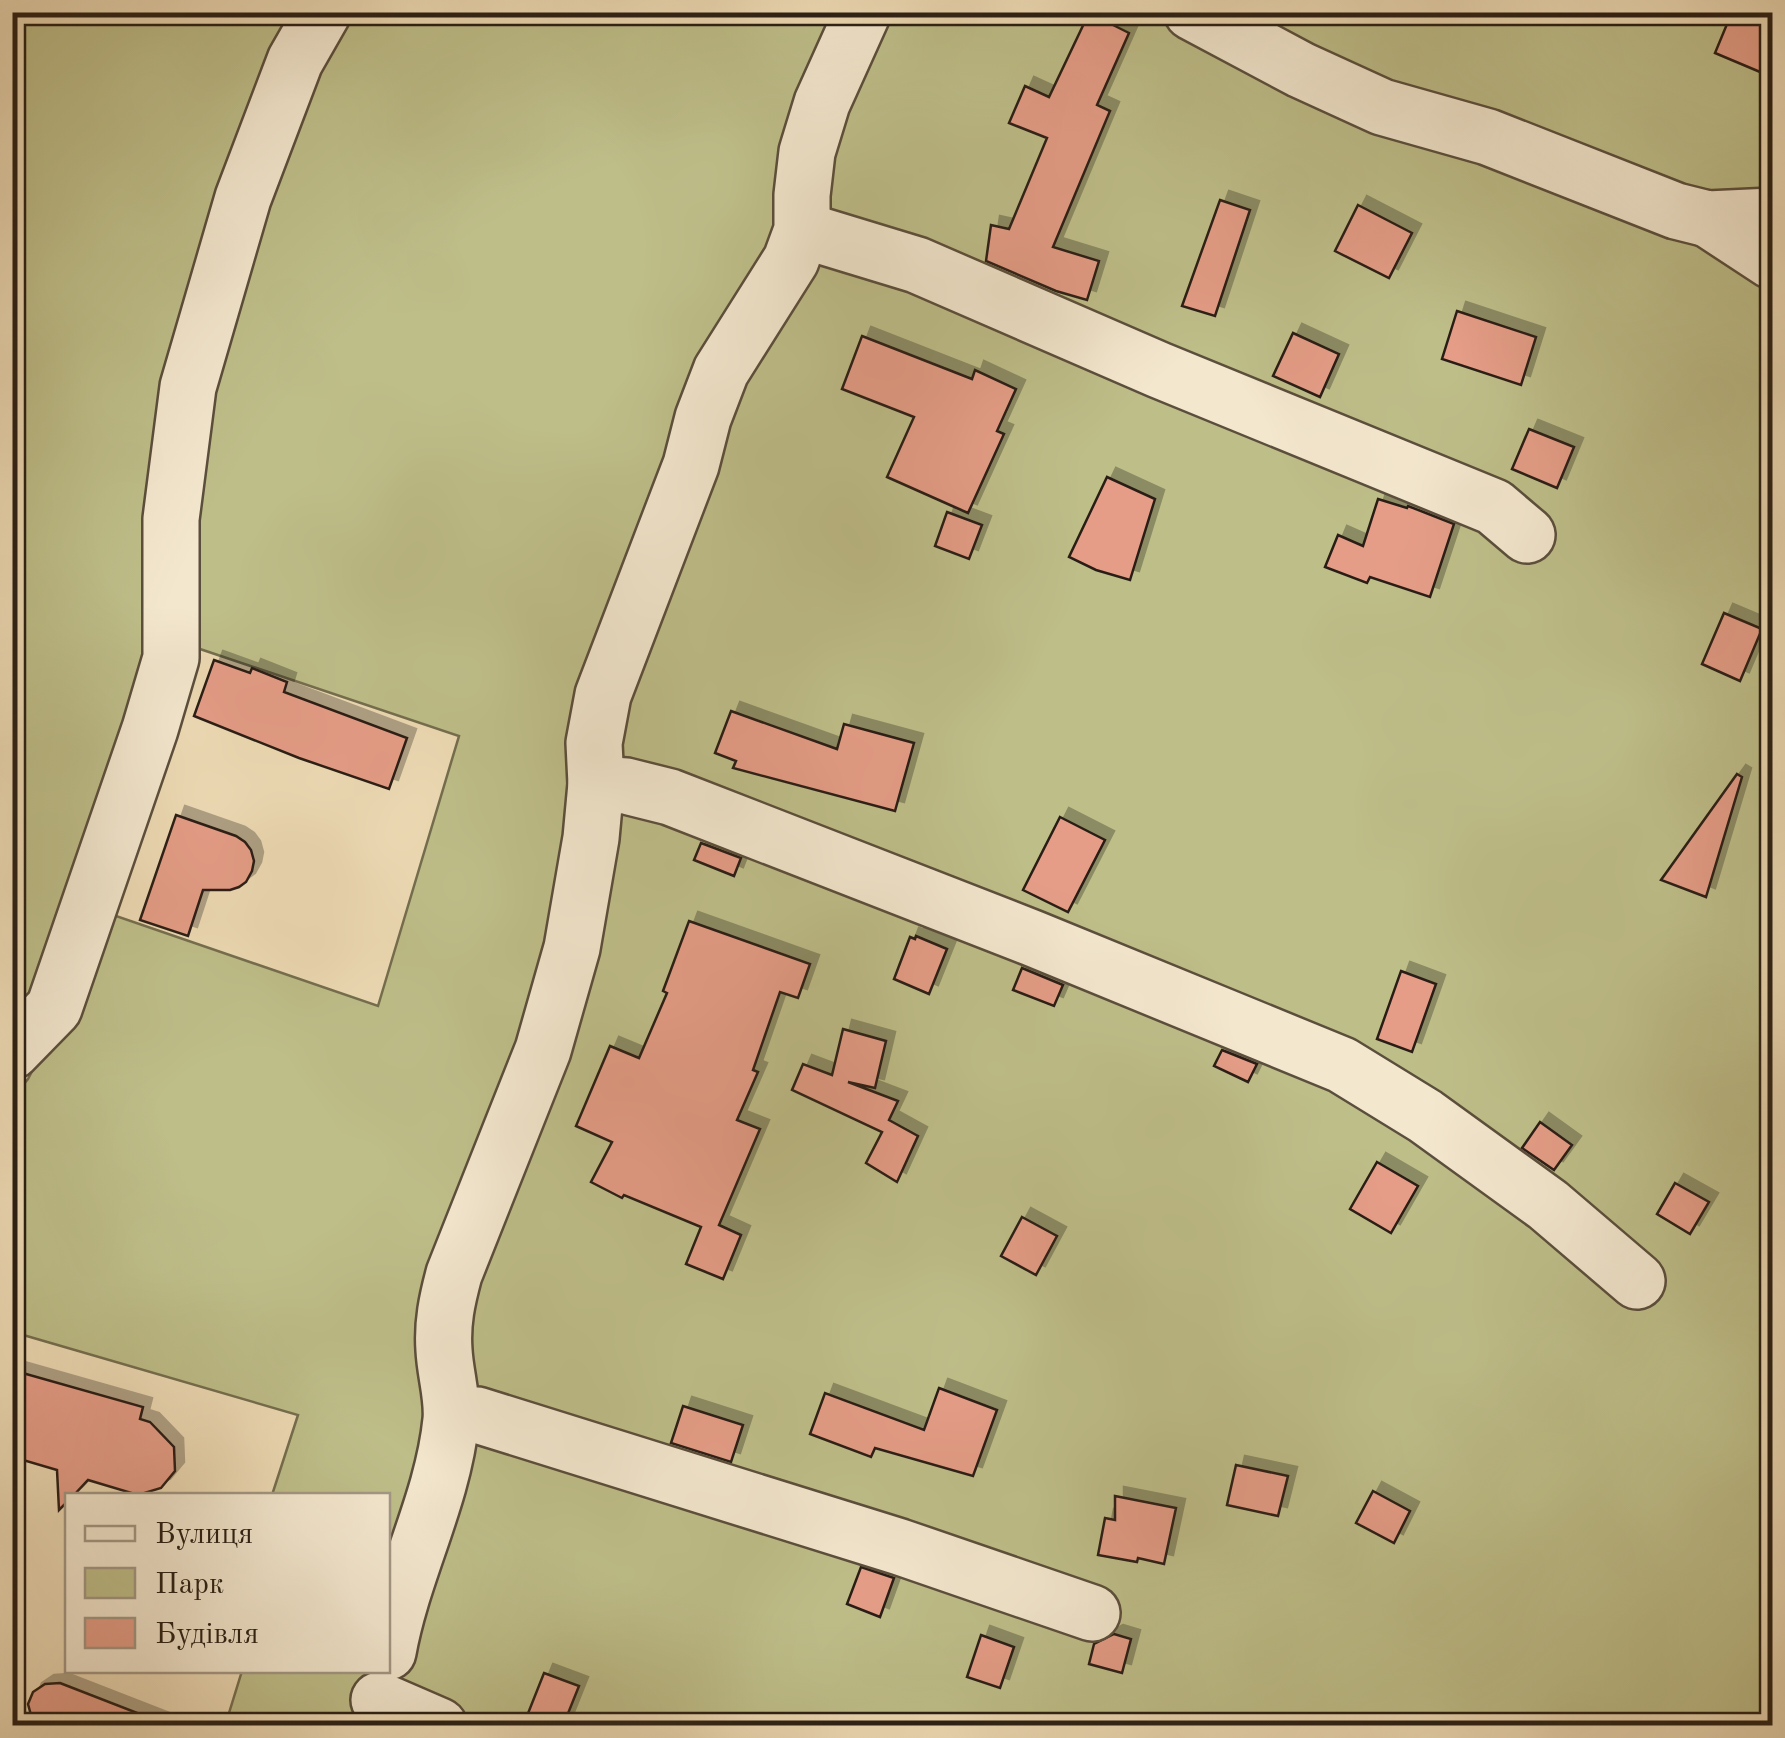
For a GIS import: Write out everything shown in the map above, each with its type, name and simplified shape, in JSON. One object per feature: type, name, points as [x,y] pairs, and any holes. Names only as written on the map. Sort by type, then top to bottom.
[{"type":"lane","points":[[12,1051],[54,1008],[166,676],[171,658],[171,519],[188,387],[243,198],[295,61],[324,12]]},
{"type":"lane","points":[[390,1647],[410,1566],[445,1457],[452,1416],[444,1311],[454,1274],[543,1050],[572,948],[591,838],[596,784],[594,743],[603,696],[691,465],[722,371],[791,260],[802,230],[807,152],[822,103],[863,12]]},
{"type":"lane","points":[[1192,12],[1301,70],[1382,107],[1488,137],[1676,211],[1708,219],[1772,216]]},
{"type":"lane","points":[[1708,219],[1772,262]]},
{"type":"lane","points":[[802,230],[917,265],[1159,370],[1469,497],[1494,508],[1527,535]]},
{"type":"lane","points":[[596,784],[626,786],[670,797],[1342,1065],[1425,1116],[1548,1205],[1637,1281]]},
{"type":"lane","points":[[452,1416],[478,1415],[900,1547],[1092,1612]]},
{"type":"lane","points":[[380,1687],[439,1726]]},
{"type":"green space","points":[[13,13],[308,13],[258,111],[160,661],[13,1059]]},
{"type":"green space","points":[[336,13],[852,13],[795,167],[585,799],[434,1381],[390,1609],[390,1493],[273,1493],[298,1415],[13,1332],[13,1097],[28,1079],[84,970],[202,372]],"holes":[[[200,649],[459,736],[378,1006],[113,915]]]},
{"type":"green space","points":[[874,13],[1772,13],[1772,1725],[381,1726],[452,1337],[604,739]]},
{"type":"green space","points":[[241,1673],[374,1673],[361,1725],[225,1726]]},
{"type":"building","points":[[1732,12],[1772,12],[1772,77],[1715,53]]},
{"type":"building","points":[[1089,13],[1129,33],[1097,105],[1110,111],[1053,247],[1099,261],[1087,300],[986,261],[991,225],[1009,229],[1047,138],[1009,123],[1025,86],[1049,97]]},
{"type":"building","points":[[1220,200],[1250,210],[1215,316],[1182,306]]},
{"type":"building","points":[[1358,205],[1412,233],[1389,278],[1335,251]]},
{"type":"building","points":[[1457,311],[1536,337],[1521,385],[1442,359]]},
{"type":"building","points":[[1293,333],[1339,354],[1320,397],[1273,376]]},
{"type":"building","points":[[862,336],[972,379],[975,370],[1016,389],[997,431],[1004,434],[968,513],[887,477],[914,417],[842,389]]},
{"type":"building","points":[[1529,429],[1574,447],[1557,488],[1512,469]]},
{"type":"building","points":[[1107,477],[1155,499],[1130,580],[1069,557]]},
{"type":"building","points":[[1378,499],[1454,524],[1430,597],[1370,577],[1367,583],[1325,567],[1338,535],[1363,546]]},
{"type":"building","points":[[947,512],[982,525],[969,559],[935,546]]},
{"type":"building","points":[[1724,613],[1762,629],[1740,681],[1702,664]]},
{"type":"building","points":[[214,660],[250,673],[252,668],[287,682],[284,692],[407,738],[389,789],[194,716]]},
{"type":"building","points":[[731,711],[837,749],[844,724],[914,743],[895,811],[733,768],[736,761],[715,753]]},
{"type":"building","points":[[1737,774],[1742,777],[1706,897],[1661,880]]},
{"type":"building","points":[[176,815],[236,836],[251,850],[254,861],[246,882],[239,887],[203,890],[188,936],[140,920]]},
{"type":"building","points":[[1060,817],[1105,840],[1068,912],[1023,890]]},
{"type":"building","points":[[701,843],[741,858],[734,876],[694,860]]},
{"type":"building","points":[[689,921],[810,964],[798,998],[780,992],[753,1070],[758,1072],[737,1120],[760,1129],[719,1225],[741,1235],[723,1279],[686,1264],[701,1227],[624,1195],[622,1198],[591,1182],[612,1142],[576,1126],[610,1046],[639,1058],[667,993],[663,991]]},
{"type":"building","points":[[910,937],[947,949],[929,994],[894,979]]},
{"type":"building","points":[[1022,968],[1063,985],[1054,1006],[1013,990]]},
{"type":"building","points":[[1401,971],[1436,984],[1412,1052],[1377,1039]]},
{"type":"building","points":[[843,1029],[886,1041],[875,1088],[848,1082],[898,1101],[889,1120],[918,1136],[897,1182],[866,1163],[882,1132],[792,1090],[803,1064],[832,1075]]},
{"type":"building","points":[[1222,1050],[1257,1064],[1248,1082],[1214,1066]]},
{"type":"building","points":[[1540,1122],[1572,1145],[1554,1170],[1522,1148]]},
{"type":"building","points":[[1377,1162],[1418,1186],[1391,1233],[1350,1209]]},
{"type":"building","points":[[1675,1183],[1709,1202],[1690,1234],[1657,1214]]},
{"type":"building","points":[[1022,1217],[1057,1236],[1036,1275],[1001,1256]]},
{"type":"building","points":[[12,1370],[143,1407],[140,1419],[150,1422],[174,1447],[175,1471],[161,1488],[145,1493],[88,1480],[76,1493],[65,1493],[65,1504],[59,1510],[57,1470],[16,1458],[18,1452],[12,1451]]},
{"type":"building","points":[[939,1388],[997,1410],[973,1476],[875,1448],[871,1457],[810,1434],[825,1393],[924,1430]]},
{"type":"building","points":[[683,1406],[743,1425],[731,1462],[671,1443]]},
{"type":"building","points":[[1236,1465],[1288,1476],[1278,1516],[1227,1505]]},
{"type":"building","points":[[1373,1491],[1410,1511],[1394,1543],[1356,1523]]},
{"type":"building","points":[[1115,1496],[1176,1508],[1164,1564],[1098,1555],[1105,1518],[1115,1520]]},
{"type":"building","points":[[861,1567],[894,1578],[880,1617],[847,1604]]},
{"type":"building","points":[[1114,1634],[1131,1639],[1122,1673],[1089,1664],[1094,1644]]},
{"type":"building","points":[[981,1635],[1014,1647],[1000,1688],[967,1677]]},
{"type":"building","points":[[544,1673],[579,1686],[563,1726],[523,1726]]},
{"type":"building","points":[[60,1683],[163,1723],[162,1726],[34,1726],[28,1704],[33,1692],[45,1684]]}]
